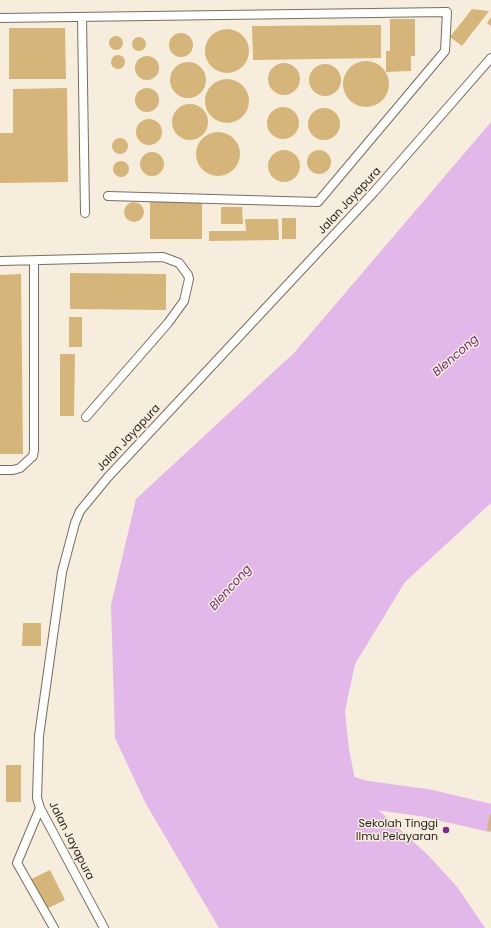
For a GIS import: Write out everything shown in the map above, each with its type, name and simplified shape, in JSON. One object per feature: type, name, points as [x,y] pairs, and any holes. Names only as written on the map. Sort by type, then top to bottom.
[{"type":"lane","points":[[0,18],[447,12],[444,51],[318,202],[108,196]]},
{"type":"lane","points":[[82,17],[85,213]]},
{"type":"lane","name":"Jalan Jayapura","points":[[104,928],[40,808],[36,790],[39,736],[62,572],[75,523],[80,511],[108,477],[374,192],[491,58]]},
{"type":"lane","points":[[0,261],[163,257],[179,263],[188,274],[189,279],[185,297],[168,323],[86,417]]},
{"type":"lane","points":[[0,470],[13,470],[20,468],[33,456],[34,450],[34,261]]},
{"type":"lane","points":[[40,808],[17,863],[54,928]]},
{"type":"water","name":"Blencong","points":[[491,122],[491,503],[405,582],[355,664],[345,711],[349,749],[356,785],[362,794],[429,856],[458,888],[485,928],[219,928],[146,804],[115,738],[111,605],[136,499],[294,353]]},
{"type":"building","points":[[472,9],[489,11],[462,46],[450,37]]},
{"type":"building","points":[[491,17],[491,26],[487,23]]},
{"type":"building","points":[[390,19],[415,19],[415,56],[411,56],[411,71],[386,72],[386,51],[390,51]]},
{"type":"building","points":[[381,25],[381,58],[253,60],[252,26]]},
{"type":"building","points":[[9,28],[65,28],[66,79],[9,79]]},
{"type":"building","points":[[223,29],[231,29],[236,30],[243,35],[248,42],[248,60],[243,67],[236,72],[223,73],[215,70],[208,63],[205,55],[205,47],[208,39],[215,32]]},
{"type":"building","points":[[176,33],[186,33],[193,40],[193,50],[186,57],[176,57],[169,50],[169,40]]},
{"type":"building","points":[[116,36],[121,38],[123,43],[121,48],[116,50],[111,48],[109,43],[111,38]]},
{"type":"building","points":[[139,37],[144,39],[146,44],[144,49],[139,51],[134,49],[132,44],[134,39]]},
{"type":"building","points":[[118,55],[123,57],[125,62],[123,67],[118,69],[113,67],[111,62],[113,57]]},
{"type":"building","points":[[142,56],[152,56],[159,63],[159,73],[152,80],[142,80],[135,73],[135,63]]},
{"type":"building","points":[[361,61],[371,61],[379,65],[385,71],[389,79],[389,89],[385,97],[379,103],[371,107],[361,107],[353,103],[347,97],[343,89],[343,79],[347,71],[353,65]]},
{"type":"building","points":[[192,62],[201,67],[205,73],[205,87],[201,93],[192,98],[184,98],[175,93],[171,87],[170,76],[175,67],[181,63]]},
{"type":"building","points":[[284,63],[290,64],[297,70],[300,79],[299,85],[293,92],[284,95],[278,94],[271,88],[268,79],[269,73],[275,66]]},
{"type":"building","points":[[325,64],[331,65],[338,71],[341,80],[340,86],[334,93],[325,96],[319,95],[312,89],[309,80],[310,74],[316,67]]},
{"type":"building","points":[[223,79],[231,79],[236,80],[243,85],[248,92],[248,110],[243,117],[236,122],[223,123],[215,120],[208,113],[205,105],[205,97],[208,89],[215,82]]},
{"type":"building","points":[[67,88],[68,182],[0,183],[0,133],[13,133],[13,89]]},
{"type":"building","points":[[142,88],[152,88],[159,95],[159,105],[152,112],[142,112],[135,105],[135,95]]},
{"type":"building","points":[[194,104],[203,109],[207,115],[207,129],[203,135],[194,140],[186,140],[177,135],[173,129],[172,118],[177,109],[183,105]]},
{"type":"building","points":[[283,107],[292,110],[296,114],[299,123],[296,132],[292,136],[283,139],[274,136],[270,132],[267,123],[270,114],[274,110]]},
{"type":"building","points":[[324,108],[330,109],[337,115],[340,124],[339,130],[333,137],[324,140],[318,139],[311,133],[308,124],[309,118],[315,111]]},
{"type":"building","points":[[149,119],[158,123],[162,132],[158,141],[149,145],[140,141],[136,132],[140,123]]},
{"type":"building","points":[[214,132],[222,132],[227,133],[234,138],[239,145],[239,163],[234,170],[227,175],[214,176],[206,173],[199,166],[196,158],[196,150],[199,142],[206,135]]},
{"type":"building","points":[[117,138],[123,138],[128,143],[126,152],[123,154],[117,154],[112,149],[112,143]]},
{"type":"building","points":[[284,150],[293,153],[297,157],[300,166],[297,175],[293,179],[284,182],[275,179],[271,175],[268,166],[271,157],[275,153]]},
{"type":"building","points":[[319,150],[328,153],[331,162],[328,171],[319,174],[310,171],[307,162],[310,153]]},
{"type":"building","points":[[147,152],[157,152],[164,159],[164,169],[157,176],[147,176],[140,169],[140,159]]},
{"type":"building","points":[[118,161],[124,161],[129,166],[127,175],[124,177],[118,177],[113,172],[113,166]]},
{"type":"building","points":[[150,200],[202,200],[202,239],[150,239]]},
{"type":"building","points":[[134,202],[141,205],[144,212],[141,219],[134,222],[127,219],[124,212],[127,205]]},
{"type":"building","points":[[221,207],[242,207],[243,224],[221,224]]},
{"type":"building","points":[[282,218],[296,218],[296,239],[282,239]]},
{"type":"building","points":[[245,219],[278,219],[279,240],[209,241],[209,231],[246,231]]},
{"type":"building","points":[[70,273],[166,274],[166,310],[70,309]]},
{"type":"building","points":[[21,274],[23,454],[0,454],[0,275]]},
{"type":"building","points":[[69,317],[82,317],[82,347],[69,347]]},
{"type":"building","points":[[60,354],[75,354],[74,416],[60,416]]},
{"type":"building","points":[[23,623],[41,623],[41,646],[22,646]]},
{"type":"building","points":[[6,765],[21,765],[21,802],[6,802]]},
{"type":"building","points":[[491,814],[491,831],[487,830]]},
{"type":"building","points":[[50,870],[65,900],[42,911],[27,881]]},
{"type":"waterway","points":[[326,783],[362,794],[426,803],[491,818]]},
{"type":"place","name":"Sekolah Tinggi Ilmu Pelayaran","points":[[446,830]]}]
